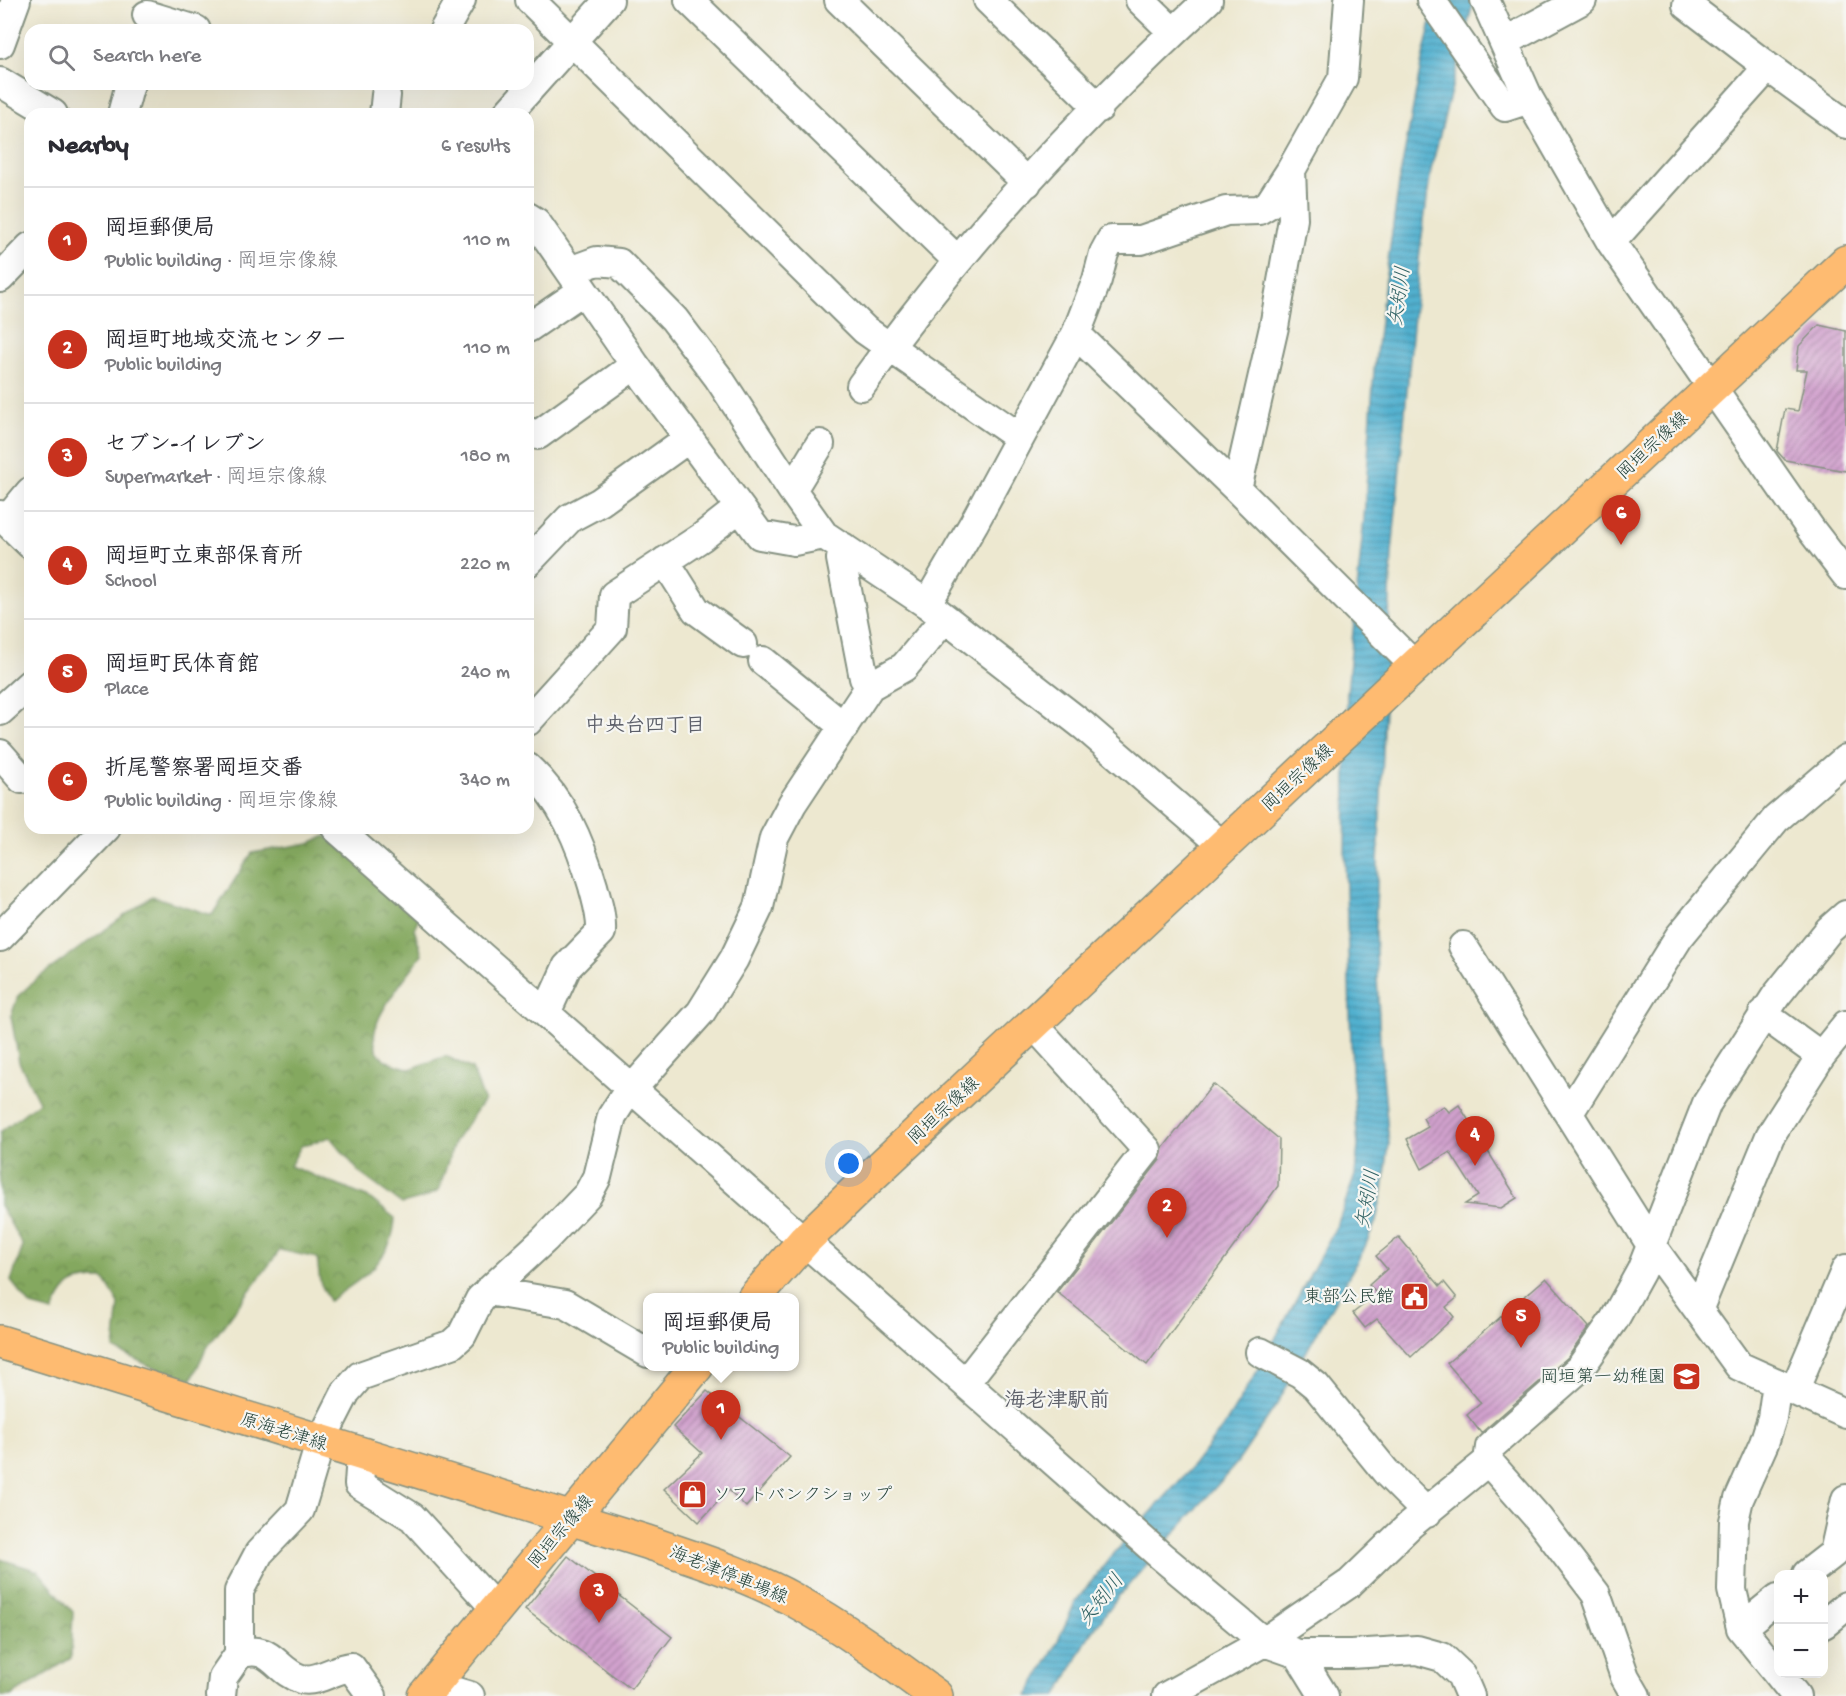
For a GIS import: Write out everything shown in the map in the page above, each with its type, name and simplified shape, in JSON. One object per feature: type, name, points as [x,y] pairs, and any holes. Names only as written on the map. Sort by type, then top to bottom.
[{"type":"main road","name":"岡垣宗像線","points":[[758,1293],[805,1240],[1846,262]]},
{"type":"main road","name":"原海老津線","points":[[0,1342],[320,1443],[570,1518]]},
{"type":"main road","name":"岡垣宗像線","points":[[428,1691],[570,1518],[684,1371]]},
{"type":"main road","name":"海老津停車場線","points":[[570,1518],[727,1570],[790,1598],[884,1657],[936,1696]]},
{"type":"street","points":[[0,44],[16,0]]},
{"type":"street","points":[[447,24],[461,0]]},
{"type":"street","points":[[530,0],[857,321],[888,347],[1019,437]]},
{"type":"street","points":[[534,84],[609,0]]},
{"type":"street","points":[[689,0],[957,260]]},
{"type":"street","points":[[839,0],[1027,183]]},
{"type":"street","points":[[987,0],[1099,108]]},
{"type":"street","points":[[1140,0],[1173,32]]},
{"type":"street","points":[[861,386],[888,347],[957,260],[1099,108],[1173,32],[1208,0]]},
{"type":"street","points":[[220,1696],[223,1677],[238,1654],[239,1591],[259,1553],[300,1510],[320,1443],[346,1392],[360,1376],[452,1344],[462,1335],[480,1299],[545,1239],[588,1194],[597,1177],[612,1116],[623,1099],[701,1012],[723,978],[759,907],[774,838],[792,804],[870,686],[904,667],[936,611],[974,523],[1077,334],[1104,253],[1111,240],[1141,240],[1226,211],[1259,210],[1269,204],[1343,78],[1349,0]]},
{"type":"street","points":[[1431,0],[1505,107],[1529,99]]},
{"type":"street","points":[[1485,0],[1529,99],[1611,242],[1812,531],[1846,575]]},
{"type":"street","points":[[1504,42],[1582,0]]},
{"type":"street","points":[[1687,2],[1768,68],[1846,124]]},
{"type":"street","points":[[147,15],[176,24]]},
{"type":"street","points":[[1611,242],[1768,68]]},
{"type":"street","points":[[0,82],[43,108]]},
{"type":"street","points":[[124,108],[129,90]]},
{"type":"street","points":[[512,108],[529,90]]},
{"type":"street","points":[[1237,489],[1274,327],[1293,219],[1291,170]]},
{"type":"street","points":[[534,221],[635,365],[760,535],[794,541],[833,541],[936,611],[1084,726],[1222,846]]},
{"type":"street","points":[[0,278],[24,254]]},
{"type":"street","points":[[534,322],[597,261],[619,263],[674,319],[718,376],[792,490],[833,541],[841,559],[864,678],[870,686]]},
{"type":"street","points":[[1077,334],[1415,666]]},
{"type":"street","points":[[534,434],[538,435],[635,365]]},
{"type":"street","points":[[534,556],[570,518],[600,502],[689,438]]},
{"type":"street","points":[[792,490],[820,444]]},
{"type":"street","points":[[24,498],[3,518],[24,538]]},
{"type":"street","points":[[534,714],[612,628],[614,595],[739,508]]},
{"type":"street","points":[[665,561],[696,610],[844,727]]},
{"type":"street","points":[[0,711],[24,689]]},
{"type":"street","points":[[0,754],[22,779]]},
{"type":"street","points":[[1569,1113],[1679,937],[1776,819],[1846,759]]},
{"type":"street","points":[[534,774],[545,784],[563,810],[582,849],[602,919],[601,932],[567,967],[546,1013]]},
{"type":"street","points":[[0,937],[100,834]]},
{"type":"street","points":[[343,834],[1161,1556],[1264,1642],[1298,1654],[1352,1654],[1417,1650],[1442,1657],[1461,1675],[1470,1696]]},
{"type":"street","points":[[1167,1696],[1264,1642],[1350,1583],[1410,1525],[1488,1461],[1490,1447],[1580,1368],[1614,1320],[1652,1245],[1707,1103],[1763,1014],[1829,930],[1846,915]]},
{"type":"street","points":[[1463,946],[1652,1245],[1739,1365],[1846,1414]]},
{"type":"street","points":[[1763,1014],[1821,1056]]},
{"type":"street","points":[[965,1383],[1147,1150],[1034,1025]]},
{"type":"street","points":[[1699,1308],[1770,1136],[1821,1056],[1846,1025]]},
{"type":"street","points":[[1774,1661],[1741,1628],[1732,1590],[1734,1521],[1739,1499],[1764,1443],[1785,1387],[1846,1269]]},
{"type":"street","points":[[488,1291],[565,1304],[643,1350]]},
{"type":"street","points":[[1260,1352],[1299,1373],[1316,1386],[1386,1472],[1427,1513]]},
{"type":"street","points":[[361,1455],[359,1484],[412,1517],[496,1608]]},
{"type":"street","points":[[1488,1461],[1538,1518],[1596,1594],[1624,1677],[1636,1696]]},
{"type":"street","points":[[1813,1570],[1834,1553],[1846,1499]]},
{"type":"street","points":[[1741,1628],[1774,1602]]},
{"type":"street","points":[[1828,1621],[1846,1606]]},
{"type":"street","points":[[238,1654],[251,1650],[261,1652],[302,1679],[317,1678],[342,1668],[351,1667],[372,1696]]},
{"type":"street","points":[[1298,1654],[1323,1696]]},
{"type":"street","points":[[1785,1678],[1796,1696]]},
{"type":"street","points":[[428,1691],[470,1696]]},
{"type":"green space","points":[[326,836],[422,910],[414,929],[422,954],[395,991],[378,1020],[374,1035],[376,1048],[387,1061],[410,1069],[446,1056],[472,1069],[484,1100],[454,1142],[439,1190],[424,1198],[402,1204],[361,1174],[330,1137],[301,1146],[290,1166],[369,1198],[395,1218],[388,1246],[373,1267],[353,1285],[329,1301],[320,1282],[317,1258],[280,1250],[206,1349],[192,1379],[154,1368],[114,1349],[119,1304],[104,1279],[84,1280],[71,1285],[62,1295],[53,1312],[31,1306],[11,1281],[23,1246],[0,1205],[0,1132],[39,1102],[19,1062],[11,1016],[18,996],[39,977],[152,896],[212,915],[252,853],[309,843]]},
{"type":"green space","points":[[0,1559],[38,1571],[73,1612],[71,1658],[11,1696],[0,1696]]},
{"type":"water","name":"矢矧川","points":[[1436,0],[1474,0],[1431,170],[1420,250],[1392,553],[1375,930],[1380,1041],[1389,1144],[1376,1221],[1363,1251],[1277,1404],[1237,1463],[1117,1598],[1089,1636],[1057,1696],[1027,1696],[1054,1649],[1076,1601],[1110,1558],[1192,1467],[1226,1423],[1258,1370],[1338,1223],[1355,1175],[1358,1146],[1352,1074],[1345,860],[1347,693],[1364,518],[1374,370],[1384,289],[1400,176]]},
{"type":"building","points":[[1819,325],[1846,331],[1846,471],[1785,460],[1777,451],[1785,409],[1798,411],[1807,370],[1796,370],[1799,346]]},
{"type":"building","points":[[1213,1084],[1279,1139],[1278,1186],[1147,1365],[1057,1292],[1160,1160],[1163,1148]]},
{"type":"building","points":[[1459,1105],[1517,1198],[1501,1208],[1465,1204],[1478,1196],[1450,1152],[1422,1169],[1407,1139],[1428,1127],[1423,1118],[1444,1106],[1449,1112]]},
{"type":"building","name":"東部公民館","points":[[1399,1237],[1440,1286],[1444,1282],[1457,1298],[1446,1307],[1454,1317],[1411,1357],[1377,1319],[1365,1328],[1353,1313],[1377,1294],[1369,1285],[1387,1269],[1376,1256]]},
{"type":"building","points":[[1546,1278],[1589,1327],[1568,1357],[1481,1433],[1467,1415],[1481,1403],[1447,1363]]},
{"type":"building","points":[[707,1391],[790,1457],[746,1507],[729,1490],[699,1522],[664,1489],[702,1453],[673,1427]]},
{"type":"building","points":[[568,1556],[672,1637],[631,1689],[525,1609]]},
{"type":"place","name":"折尾警察署岡垣交番","points":[[1621,545]]},
{"type":"place","name":"岡垣町立東部保育所","points":[[1475,1166]]},
{"type":"place","name":"岡垣町地域交流センター","points":[[1167,1238]]},
{"type":"place","name":"東部公民館","points":[[1415,1296]]},
{"type":"place","name":"岡垣町民体育館","points":[[1521,1348]]},
{"type":"place","name":"岡垣第一幼稚園","points":[[1687,1376]]},
{"type":"place","name":"岡垣郵便局","points":[[721,1440]]},
{"type":"place","name":"ソフトバンクショップ","points":[[692,1494]]},
{"type":"place","name":"セブン-イレブン","points":[[599,1623]]},
{"type":"district","name":"中央台四丁目","points":[[645,724]]},
{"type":"district","name":"海老津駅前","points":[[1057,1399]]}]
